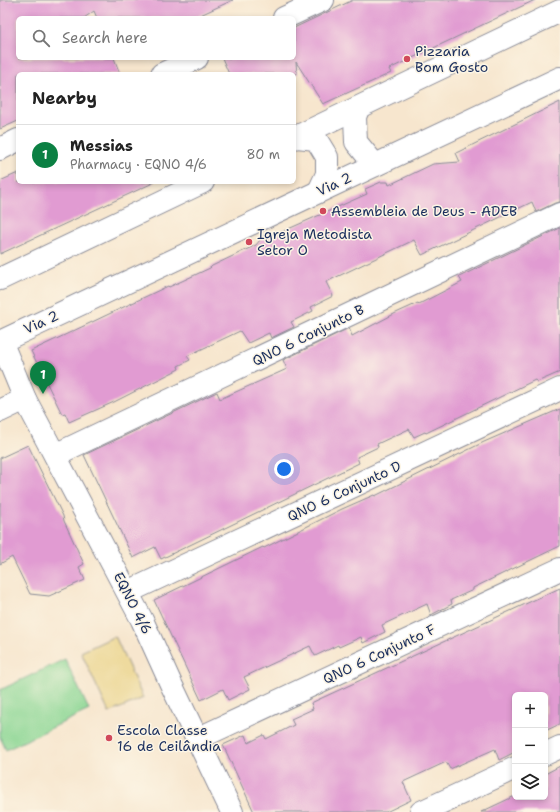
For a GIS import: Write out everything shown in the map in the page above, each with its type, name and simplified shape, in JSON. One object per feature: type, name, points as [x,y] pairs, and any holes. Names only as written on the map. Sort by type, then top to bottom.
[{"type":"street","points":[[288,16],[323,0]]},
{"type":"street","points":[[296,138],[560,11]]},
{"type":"street","points":[[166,72],[193,60]]},
{"type":"street","name":"Via 2","points":[[1,341],[560,78]]},
{"type":"street","points":[[358,109],[355,117],[356,142],[375,165]]},
{"type":"street","points":[[296,138],[316,139],[326,157],[327,174],[319,191]]},
{"type":"street","points":[[0,148],[16,141]]},
{"type":"street","points":[[0,279],[199,184]]},
{"type":"street","name":"QNO 6 Conjunto B","points":[[55,455],[560,214]]},
{"type":"street","name":"EQNO 4/6","points":[[1,341],[25,399],[128,592],[232,812]]},
{"type":"street","name":"QNO 6 Conjunto D","points":[[128,592],[560,389]]},
{"type":"street","points":[[0,411],[25,399]]},
{"type":"street","name":"QNO 6 Conjunto F","points":[[197,739],[560,569]]},
{"type":"street","points":[[548,753],[560,747]]},
{"type":"street","points":[[421,812],[512,769]]},
{"type":"green space","points":[[65,659],[89,710],[6,750],[0,737],[0,690]]},
{"type":"sand","points":[[115,636],[143,698],[109,713],[81,652]]},
{"type":"building","points":[[0,0],[233,0],[198,16],[96,16],[94,11],[87,16],[16,16],[16,60],[115,60],[119,72],[16,72],[16,122],[0,129]]},
{"type":"building","points":[[353,0],[535,0],[389,69],[391,73],[323,104],[296,62],[297,74],[296,72],[228,72],[223,60],[296,60],[296,27]]},
{"type":"building","points":[[560,102],[560,202],[536,212],[532,202],[422,255],[414,240],[326,282],[333,296],[311,307],[313,311],[291,322],[294,327],[271,338],[269,333],[248,343],[240,331],[187,356],[190,360],[178,366],[179,369],[114,402],[69,422],[65,413],[62,414],[31,351],[168,286],[169,287],[210,268],[256,245],[264,235],[277,234],[367,194],[365,189],[381,182],[388,182],[389,185],[433,164],[460,162],[456,153]]},
{"type":"building","points":[[16,174],[16,184],[151,184],[0,254],[0,181]]},
{"type":"building","points":[[560,228],[560,372],[537,382],[535,380],[426,433],[425,432],[414,437],[409,429],[377,444],[378,447],[357,457],[359,463],[161,559],[155,547],[133,558],[84,455],[217,392],[220,399],[287,369],[283,360],[349,328],[352,336],[396,313],[418,303],[419,304],[462,282],[459,277]]},
{"type":"building","points":[[560,409],[560,546],[473,588],[473,590],[451,600],[452,604],[431,615],[427,604],[382,625],[385,632],[363,643],[361,637],[339,647],[338,645],[315,656],[310,646],[244,677],[250,689],[228,700],[223,689],[201,700],[154,600],[342,509],[374,495],[375,496],[484,442]]},
{"type":"building","points":[[28,445],[63,516],[84,564],[79,567],[85,580],[49,596],[30,594],[12,557],[0,564],[0,458]]},
{"type":"building","points":[[560,588],[560,724],[548,730],[548,692],[512,692],[512,754],[499,760],[495,749],[450,769],[446,762],[403,782],[411,800],[386,812],[254,812],[223,745],[245,735],[248,743],[264,735],[266,739],[294,725],[291,719],[313,709],[311,703]]},
{"type":"building","points":[[560,766],[560,812],[481,812],[512,797],[512,800],[548,800],[548,772]]},
{"type":"place","name":"Pizzaria Bom Gosto","points":[[407,59]]},
{"type":"place","name":"Assembleia de Deus - ADEB","points":[[323,211]]},
{"type":"place","name":"Igreja Metodista Setor O","points":[[249,242]]},
{"type":"place","name":"Messias","points":[[43,394]]},
{"type":"place","name":"Escola Classe 16 de Ceilândia","points":[[109,738]]}]
